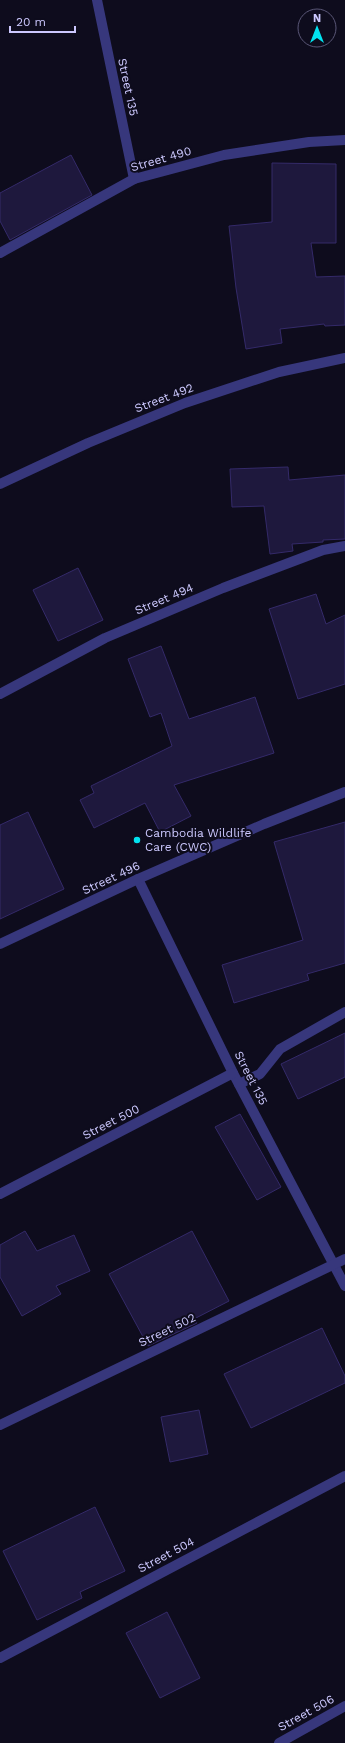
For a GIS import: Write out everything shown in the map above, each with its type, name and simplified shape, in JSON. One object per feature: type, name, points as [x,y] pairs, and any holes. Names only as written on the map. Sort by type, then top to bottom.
[{"type":"street","name":"Street 135","points":[[96,0],[134,179]]},
{"type":"street","name":"Street 490","points":[[0,253],[134,179],[224,155],[309,142],[345,140]]},
{"type":"street","name":"Street 492","points":[[0,484],[88,443],[184,403],[279,372],[345,358]]},
{"type":"street","name":"Street 494","points":[[0,694],[104,638],[223,588],[301,558],[323,550],[345,546]]},
{"type":"street","name":"Street 496","points":[[0,944],[138,879],[264,824],[345,792]]},
{"type":"street","name":"Street 135","points":[[138,879],[233,1073],[345,1286]]},
{"type":"street","points":[[239,1084],[260,1074],[280,1049],[345,1012]]},
{"type":"street","name":"Street 500","points":[[0,1194],[233,1073]]},
{"type":"street","name":"Street 502","points":[[0,1425],[345,1259]]},
{"type":"street","name":"Street 504","points":[[0,1658],[345,1476]]},
{"type":"street","name":"Street 506","points":[[279,1743],[345,1706]]},
{"type":"building","points":[[71,155],[92,195],[10,240],[0,221],[0,193]]},
{"type":"building","points":[[272,163],[336,164],[336,243],[311,243],[316,277],[345,276],[345,325],[325,326],[324,324],[280,329],[282,343],[246,349],[236,288],[229,226],[272,222]]},
{"type":"building","points":[[288,467],[289,480],[345,475],[345,539],[292,544],[293,551],[270,554],[264,506],[232,507],[230,469]]},
{"type":"building","points":[[78,568],[103,620],[58,641],[33,590]]},
{"type":"building","points":[[316,594],[326,624],[345,615],[345,684],[298,699],[269,609]]},
{"type":"building","points":[[161,646],[189,719],[255,697],[274,753],[174,785],[191,816],[160,832],[145,803],[94,828],[80,800],[94,793],[91,786],[172,746],[161,713],[150,717],[128,659]]},
{"type":"building","points":[[28,812],[64,889],[0,919],[0,825]]},
{"type":"building","points":[[345,822],[345,963],[307,974],[309,980],[234,1003],[222,965],[303,940],[274,842]]},
{"type":"building","points":[[345,1033],[345,1077],[298,1099],[281,1064]]},
{"type":"building","points":[[240,1114],[281,1187],[257,1200],[215,1127]]},
{"type":"building","points":[[25,1231],[37,1251],[74,1235],[90,1271],[56,1286],[61,1294],[22,1316],[0,1277],[0,1245]]},
{"type":"building","points":[[192,1231],[229,1301],[194,1319],[197,1323],[148,1346],[109,1274]]},
{"type":"building","points":[[322,1328],[345,1376],[345,1383],[251,1428],[224,1374]]},
{"type":"building","points":[[199,1410],[208,1454],[170,1462],[161,1417]]},
{"type":"building","points":[[95,1507],[125,1571],[80,1592],[82,1598],[37,1620],[3,1551]]},
{"type":"building","points":[[167,1612],[200,1678],[160,1698],[126,1633]]},
{"type":"place","name":"Cambodia Wildlife Care (CWC)","points":[[137,840]]}]
